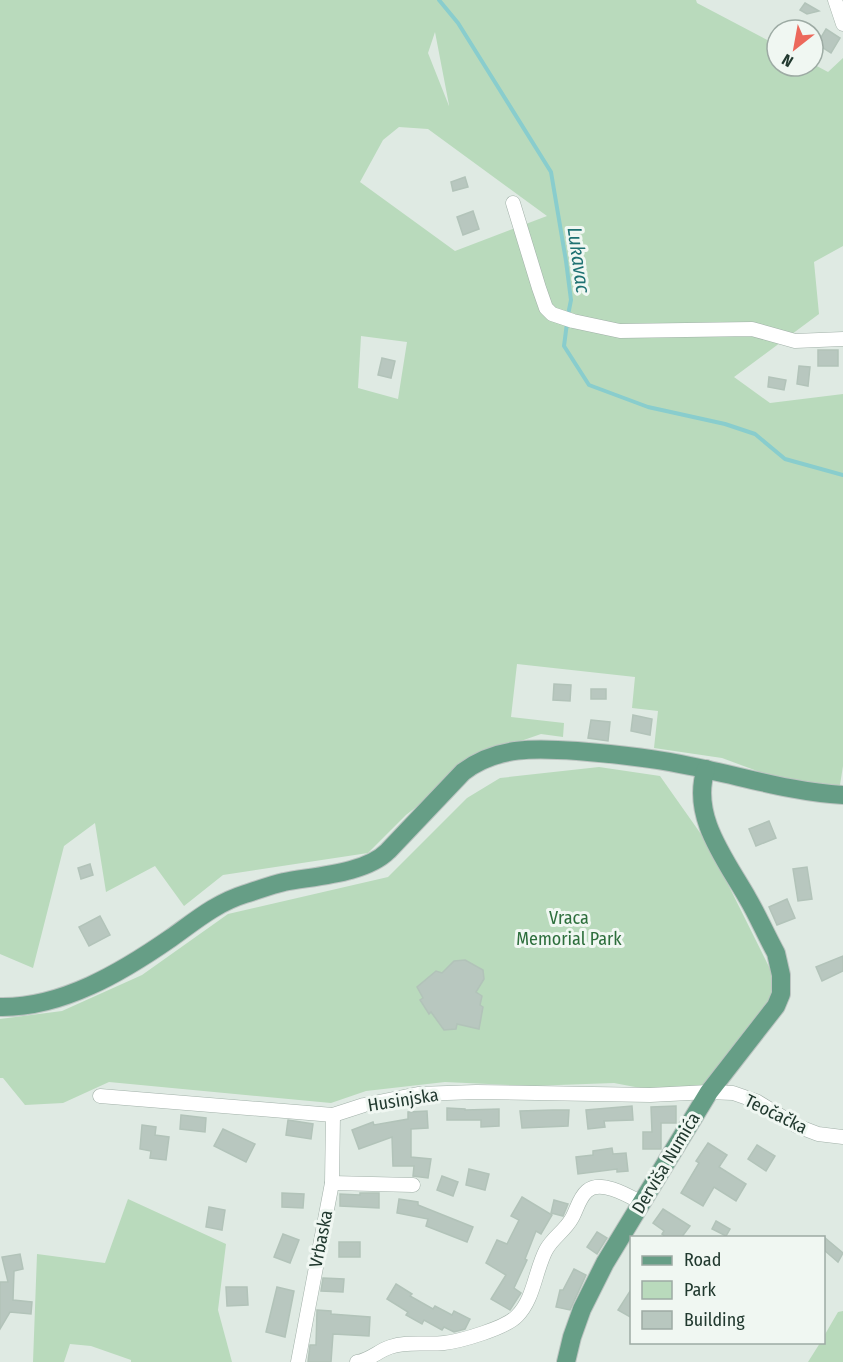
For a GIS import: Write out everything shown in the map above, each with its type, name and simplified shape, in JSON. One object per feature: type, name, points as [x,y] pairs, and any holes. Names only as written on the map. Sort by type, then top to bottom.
[{"type":"main road","points":[[0,1007],[42,1003],[96,983],[169,939],[224,901],[282,883],[357,867],[381,857],[463,772],[490,756],[541,748],[651,758],[812,793],[843,795]]},
{"type":"main road","name":"Derviša Numića","points":[[566,1362],[572,1337],[592,1288],[709,1092],[776,1006],[781,994],[781,975],[776,953],[708,826],[701,789],[706,769]]},
{"type":"street","points":[[835,0],[843,24]]},
{"type":"street","points":[[513,203],[546,308],[552,314],[567,320],[620,331],[752,329],[795,341],[843,339]]},
{"type":"street","name":"Husinjska","points":[[100,1096],[333,1115],[364,1105],[418,1094],[476,1092],[650,1095],[709,1092]]},
{"type":"street","name":"Teočačka","points":[[709,1092],[733,1093],[756,1101],[797,1126],[818,1134],[843,1137]]},
{"type":"street","name":"Vrbaska","points":[[298,1362],[332,1183],[333,1115]]},
{"type":"street","points":[[332,1183],[413,1185]]},
{"type":"street","points":[[357,1362],[366,1361],[390,1347],[405,1344],[444,1343],[467,1338],[508,1323],[518,1316],[526,1303],[547,1249],[555,1236],[566,1228],[580,1200],[588,1190],[597,1186],[622,1192],[642,1203]]},
{"type":"green space","points":[[0,0],[696,0],[697,3],[765,39],[765,78],[825,78],[825,70],[828,72],[843,58],[843,246],[814,262],[819,314],[734,377],[770,403],[843,394],[843,766],[839,791],[784,781],[722,758],[654,748],[658,711],[632,708],[635,677],[517,664],[511,717],[564,723],[563,737],[541,734],[484,754],[406,815],[368,853],[223,875],[184,906],[155,866],[106,892],[95,823],[64,846],[33,968],[0,954]],"holes":[[[435,32],[449,105],[428,53]],[[399,127],[428,129],[547,216],[455,251],[360,182],[383,140]],[[361,336],[407,342],[398,399],[358,388]]]},
{"type":"green space","name":"Vraca Memorial Park","points":[[599,767],[660,776],[708,844],[780,989],[709,1101],[614,1083],[530,1086],[445,1082],[366,1091],[331,1103],[109,1082],[63,1103],[25,1105],[3,1078],[0,1078],[0,1019],[62,1011],[142,975],[228,914],[388,877],[467,798],[500,778]]},
{"type":"green space","points":[[128,1199],[226,1244],[218,1310],[232,1362],[131,1362],[131,1360],[91,1346],[70,1344],[64,1362],[33,1362],[37,1254],[105,1263]]},
{"type":"green space","points":[[843,1311],[843,1362],[808,1362],[819,1344],[825,1344],[825,1334],[838,1312]]},
{"type":"building","points":[[805,3],[819,11],[807,14],[800,10]]},
{"type":"building","points":[[826,29],[840,38],[831,53],[825,49]]},
{"type":"building","points":[[465,177],[468,187],[453,191],[451,182]]},
{"type":"building","points":[[473,211],[479,229],[463,235],[457,217]]},
{"type":"building","points":[[818,350],[838,350],[838,366],[818,366]]},
{"type":"building","points":[[382,358],[395,361],[391,378],[378,375]]},
{"type":"building","points":[[799,366],[810,367],[808,386],[797,384]]},
{"type":"building","points":[[769,377],[786,380],[784,390],[768,387]]},
{"type":"building","points":[[554,684],[571,685],[570,701],[553,700]]},
{"type":"building","points":[[591,689],[606,689],[606,699],[591,699]]},
{"type":"building","points":[[633,715],[652,719],[650,735],[631,731]]},
{"type":"building","points":[[591,720],[610,722],[608,741],[588,738]]},
{"type":"building","points":[[769,821],[776,838],[756,846],[749,829]]},
{"type":"building","points":[[90,864],[93,875],[81,879],[78,868]]},
{"type":"building","points":[[807,867],[812,899],[798,901],[793,869]]},
{"type":"building","points":[[787,899],[795,918],[777,925],[769,907]]},
{"type":"building","points":[[100,916],[110,935],[89,946],[79,927]]},
{"type":"building","points":[[843,956],[843,971],[822,981],[816,967]]},
{"type":"building","points":[[465,960],[483,970],[484,979],[476,992],[482,996],[480,1005],[483,1007],[479,1029],[457,1024],[456,1029],[444,1030],[420,1000],[423,998],[417,987],[436,971],[442,973],[454,961]]},
{"type":"building","points":[[632,1106],[633,1120],[604,1121],[605,1127],[588,1129],[586,1110]]},
{"type":"building","points":[[676,1106],[676,1123],[661,1123],[661,1149],[643,1149],[643,1132],[652,1132],[651,1107]]},
{"type":"building","points":[[447,1108],[499,1109],[499,1126],[481,1127],[481,1120],[447,1120]]},
{"type":"building","points":[[569,1110],[568,1126],[522,1128],[520,1111]]},
{"type":"building","points":[[427,1111],[428,1128],[411,1129],[411,1157],[431,1159],[428,1178],[413,1176],[414,1166],[393,1166],[392,1137],[359,1149],[352,1130],[373,1122],[374,1125],[408,1119],[408,1112]]},
{"type":"building","points":[[181,1115],[206,1118],[205,1132],[180,1129]]},
{"type":"building","points":[[288,1120],[313,1124],[311,1139],[286,1135]]},
{"type":"building","points":[[142,1125],[156,1127],[155,1135],[169,1137],[166,1160],[150,1158],[151,1151],[140,1149]]},
{"type":"building","points":[[223,1129],[255,1144],[246,1162],[214,1146]]},
{"type":"building","points":[[708,1143],[727,1155],[719,1167],[746,1184],[736,1201],[714,1187],[703,1206],[681,1193],[699,1163],[696,1161]]},
{"type":"building","points":[[757,1145],[775,1156],[766,1171],[748,1159]]},
{"type":"building","points":[[612,1148],[613,1154],[626,1153],[628,1171],[617,1172],[617,1169],[578,1174],[576,1157],[593,1155],[593,1151]]},
{"type":"building","points":[[469,1169],[489,1174],[485,1190],[466,1185]]},
{"type":"building","points":[[442,1176],[458,1182],[453,1196],[437,1190]]},
{"type":"building","points":[[282,1193],[304,1194],[303,1208],[282,1207]]},
{"type":"building","points":[[360,1193],[379,1193],[379,1208],[340,1206],[340,1194],[360,1195]]},
{"type":"building","points":[[522,1197],[552,1215],[541,1234],[536,1231],[525,1259],[527,1260],[514,1288],[521,1293],[510,1310],[491,1299],[506,1275],[486,1263],[497,1240],[507,1244],[519,1220],[511,1216]]},
{"type":"building","points":[[399,1199],[418,1202],[418,1205],[473,1227],[467,1242],[426,1226],[428,1219],[397,1213]]},
{"type":"building","points":[[554,1200],[568,1204],[563,1216],[551,1213]]},
{"type":"building","points":[[209,1207],[225,1210],[222,1230],[206,1227]]},
{"type":"building","points":[[663,1209],[690,1226],[682,1236],[664,1236],[662,1234],[664,1231],[653,1223]]},
{"type":"building","points":[[716,1221],[730,1229],[726,1236],[712,1229]]},
{"type":"building","points":[[597,1232],[607,1238],[597,1254],[587,1247]]},
{"type":"building","points":[[283,1234],[299,1240],[290,1263],[274,1257]]},
{"type":"building","points":[[825,1238],[843,1253],[838,1262],[825,1251]]},
{"type":"building","points":[[339,1242],[360,1242],[360,1257],[339,1257]]},
{"type":"building","points":[[20,1254],[23,1269],[14,1271],[13,1300],[32,1302],[31,1314],[10,1312],[0,1329],[0,1282],[8,1282],[2,1257]]},
{"type":"building","points":[[574,1269],[586,1275],[570,1310],[556,1307],[560,1290],[563,1290]]},
{"type":"building","points":[[323,1278],[344,1279],[343,1292],[321,1291]]},
{"type":"building","points":[[396,1284],[412,1294],[410,1296],[433,1309],[435,1306],[452,1315],[454,1311],[470,1319],[465,1329],[454,1332],[444,1327],[442,1330],[424,1320],[422,1324],[406,1315],[408,1312],[387,1299]]},
{"type":"building","points":[[226,1287],[247,1287],[248,1305],[227,1306]]},
{"type":"building","points":[[277,1287],[294,1291],[285,1337],[266,1332]]},
{"type":"building","points":[[630,1291],[630,1317],[618,1310]]},
{"type":"building","points":[[317,1310],[331,1311],[331,1314],[370,1317],[369,1336],[333,1334],[331,1362],[308,1362],[310,1345],[316,1345]]},
{"type":"waterway","name":"Lukavac","points":[[439,0],[458,23],[551,172],[571,300],[568,315]]},
{"type":"waterway","name":"Lukavac","points":[[567,323],[564,346],[589,385],[648,407],[725,424],[755,434],[785,459],[843,475]]}]
